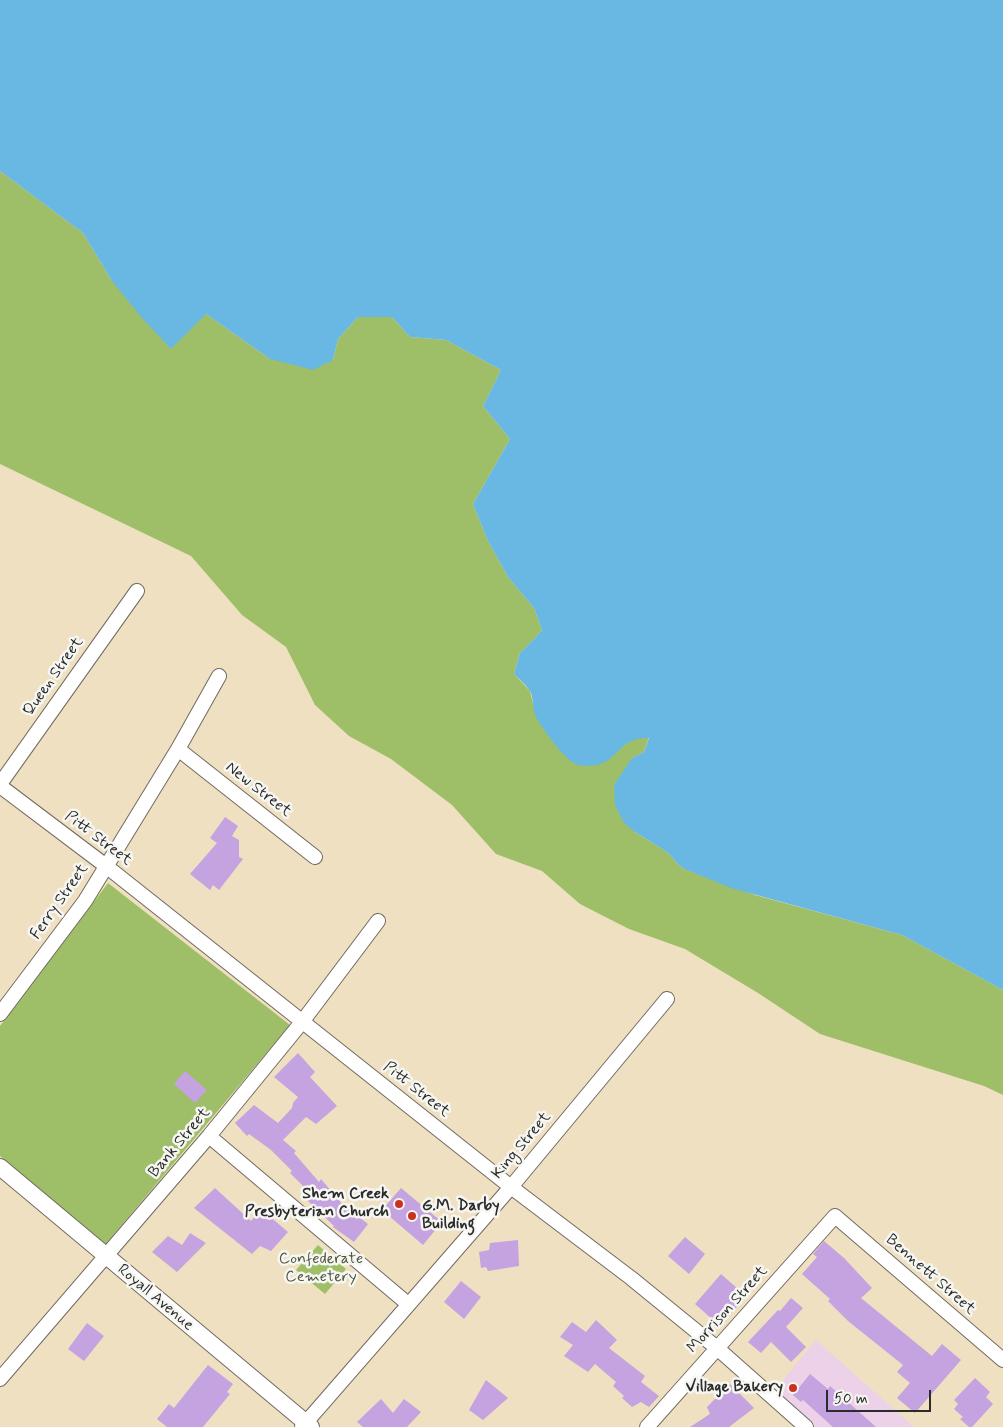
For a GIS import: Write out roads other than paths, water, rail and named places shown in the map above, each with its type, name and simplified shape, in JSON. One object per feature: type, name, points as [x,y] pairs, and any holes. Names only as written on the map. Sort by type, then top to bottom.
[{"type":"street","name":"Queen Street","points":[[0,785],[137,591]]},
{"type":"street","name":"Ferry Street","points":[[0,1014],[85,901],[178,749],[219,676]]},
{"type":"street","name":"New Street","points":[[178,749],[315,857]]},
{"type":"street","name":"Pitt Street","points":[[0,785],[106,866],[511,1187],[631,1278],[717,1348],[806,1427]]},
{"type":"street","name":"Bank Street","points":[[0,1379],[209,1136],[302,1022],[378,921]]},
{"type":"street","name":"King Street","points":[[306,1426],[408,1304],[511,1187],[667,999]]},
{"type":"street","points":[[209,1136],[408,1304]]},
{"type":"street","name":"Royall Avenue","points":[[0,1167],[306,1426]]},
{"type":"street","name":"Morrison Street","points":[[647,1427],[835,1216]]},
{"type":"street","name":"Bennett Street","points":[[835,1216],[1003,1360]]},
{"type":"water","points":[[0,0],[1003,0],[1003,990],[902,935],[731,888],[682,868],[667,852],[624,823],[615,805],[614,785],[632,758],[644,752],[649,738],[631,741],[611,758],[597,765],[587,766],[573,763],[543,729],[536,717],[530,691],[514,674],[520,653],[542,630],[534,608],[508,577],[488,541],[473,504],[510,439],[483,406],[501,370],[446,340],[410,337],[392,317],[358,317],[338,339],[333,360],[313,370],[270,359],[206,314],[171,349],[142,318],[112,281],[83,233],[0,171]]},
{"type":"place","name":"Shem Creek Presbyterian Church","points":[[399,1204]]},
{"type":"place","name":"G.M. Darby Building","points":[[412,1216]]},
{"type":"place","name":"Village Bakery","points":[[793,1388]]},
{"type":"park label","name":"Confederate Cemetery","points":[[321,1269]]}]
